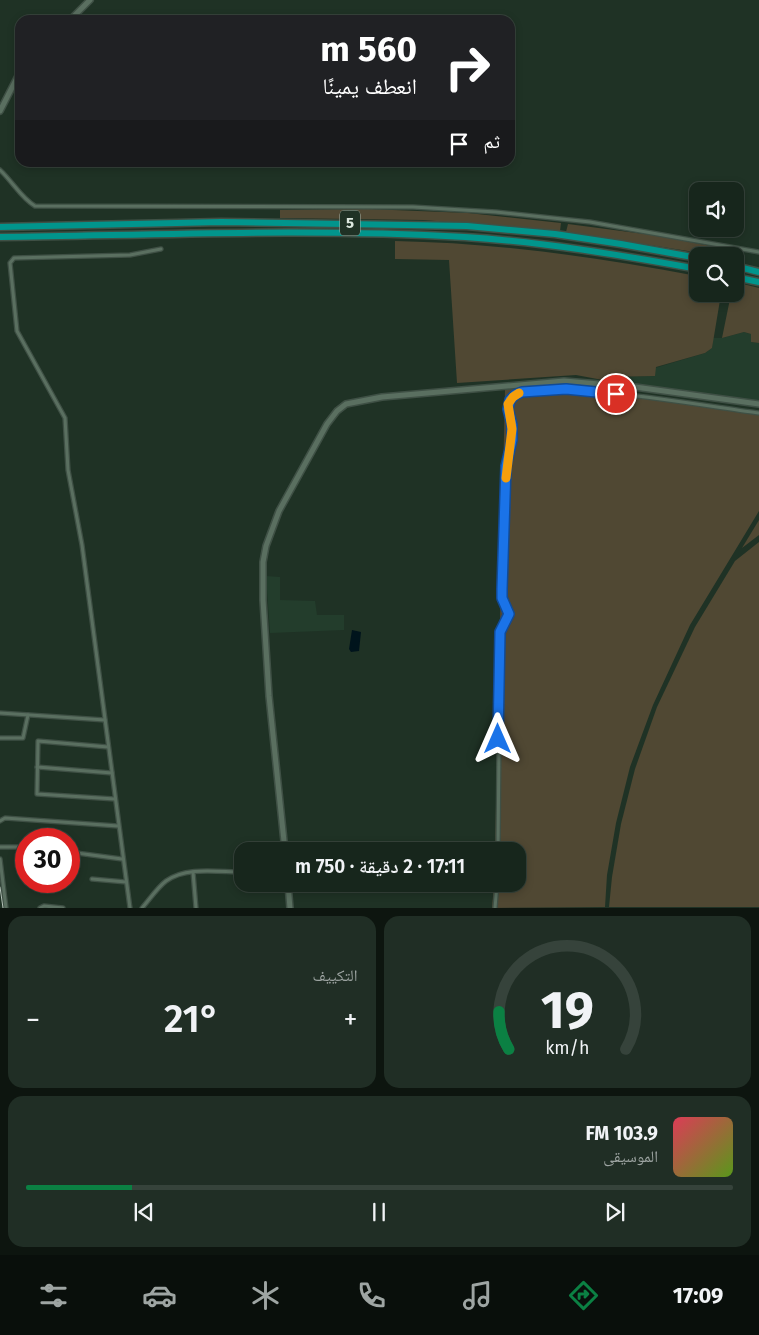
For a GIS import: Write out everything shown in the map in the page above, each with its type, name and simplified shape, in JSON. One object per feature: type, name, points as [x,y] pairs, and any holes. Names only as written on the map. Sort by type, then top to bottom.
[{"type":"highway","name":"5","points":[[0,227],[221,222],[467,226],[574,237],[689,256]]},
{"type":"highway","name":"5","points":[[0,237],[297,233],[409,234],[468,237],[556,247],[689,268]]},
{"type":"highway","points":[[744,268],[759,272]]},
{"type":"highway","points":[[744,279],[759,282]]},
{"type":"street","points":[[75,15],[90,0]]},
{"type":"street","points":[[0,112],[15,82]]},
{"type":"street","points":[[0,170],[13,182],[27,202],[35,206],[413,207],[496,212],[590,222],[759,252]]},
{"type":"street","points":[[130,908],[82,546],[68,470],[65,418],[17,331],[10,263],[14,258],[130,255],[161,249]]},
{"type":"street","points":[[283,842],[269,696],[263,600],[264,562],[272,528],[282,506],[327,424],[337,411],[346,404],[382,396],[577,380],[759,404]]},
{"type":"street","points":[[498,842],[500,637],[509,614],[502,598],[502,589],[506,466],[512,440],[512,425],[508,409],[510,400],[522,392],[577,389],[759,413]]},
{"type":"street","points":[[0,713],[105,720]]},
{"type":"street","points":[[0,738],[23,738],[28,715]]},
{"type":"street","points":[[108,747],[38,741],[37,794],[115,799]]},
{"type":"street","points":[[37,767],[112,773]]},
{"type":"street","points":[[0,821],[5,818],[118,826]]},
{"type":"street","points":[[0,847],[15,847]]},
{"type":"street","points":[[80,853],[122,858]]},
{"type":"street","points":[[0,859],[6,908]]},
{"type":"street","points":[[142,908],[165,882],[175,876],[193,872],[234,872]]},
{"type":"street","points":[[193,872],[196,908]]},
{"type":"street","points":[[92,879],[126,882]]},
{"type":"street","points":[[289,892],[290,908]]},
{"type":"street","points":[[495,908],[496,892]]},
{"type":"street","points":[[40,908],[44,906],[63,908]]},
{"type":"shaded area","points":[[368,209],[468,213],[561,223],[560,231],[423,220],[280,218],[280,210]]},
{"type":"shaded area","points":[[568,224],[652,235],[717,247],[689,247],[689,251],[566,232]]},
{"type":"shaded area","points":[[395,241],[433,242],[547,252],[689,275],[689,302],[720,302],[712,348],[705,353],[656,367],[655,376],[608,377],[608,381],[576,375],[457,383],[449,260],[395,259]]},
{"type":"shaded area","points":[[744,284],[759,288],[759,343],[751,342],[751,334],[744,332],[722,338],[729,302],[744,302]]},
{"type":"shaded area","points":[[744,332],[751,334],[751,342],[759,343],[759,402],[608,381],[608,377],[655,376],[655,368],[705,353],[712,348],[713,338],[722,338]]},
{"type":"shaded area","points":[[580,386],[759,412],[759,511],[690,625],[653,705],[630,767],[616,823],[607,875],[605,907],[492,908],[493,892],[526,892],[526,842],[495,842],[505,389]]},
{"type":"shaded area","points":[[759,520],[759,535],[742,548]]},
{"type":"shaded area","points":[[759,542],[759,907],[609,907],[621,824],[635,769],[657,707],[695,627],[735,561]]},
{"type":"shaded area","points":[[266,576],[280,577],[280,600],[315,601],[317,615],[344,615],[344,630],[270,633]]},
{"type":"water","points":[[352,630],[361,632],[359,651],[351,652],[349,649]]},
{"type":"railway","points":[[0,887],[3,908]]},
{"type":"slow traffic","points":[[506,478],[512,429],[508,404],[519,393]]},
{"type":"route","points":[[498,739],[500,632],[509,614],[502,598],[506,466],[512,440],[512,425],[508,404],[515,395],[526,391],[577,389],[616,394]]}]
